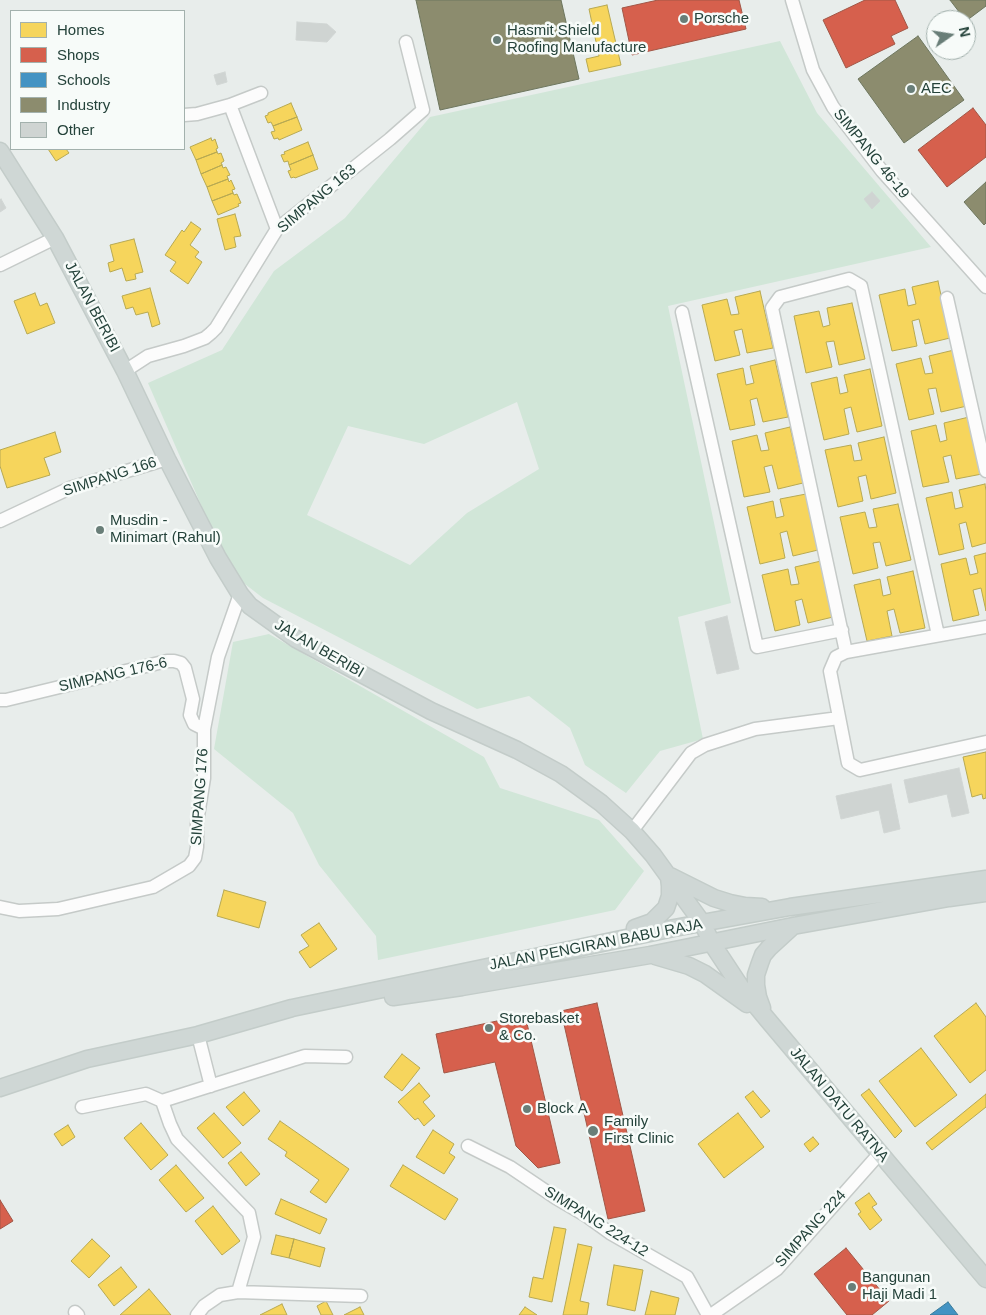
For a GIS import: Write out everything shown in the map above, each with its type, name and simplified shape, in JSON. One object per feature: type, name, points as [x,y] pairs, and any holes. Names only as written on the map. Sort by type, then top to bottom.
[{"type":"main road","name":"JALAN BERIBI","points":[[0,151],[55,238],[125,371],[167,460],[218,558],[240,594],[250,606],[296,639],[431,711],[517,750],[561,774],[600,802],[632,831],[668,875],[703,924]]},
{"type":"main road","points":[[668,875],[714,898],[730,903],[745,906],[790,907]]},
{"type":"main road","points":[[573,949],[652,922],[666,908],[670,896],[668,875]]},
{"type":"main road","name":"JALAN PENGIRAN BABU RAJA","points":[[204,1034],[292,1008],[674,928],[790,907],[986,879]]},
{"type":"main road","name":"JALAN PENGIRAN BABU RAJA","points":[[0,1088],[87,1058],[204,1034],[389,998],[650,954],[793,926],[986,893]]},
{"type":"main road","name":"JALAN DATU RATNA","points":[[703,924],[711,942],[740,986],[767,1020],[986,1279]]},
{"type":"main road","points":[[767,1020],[758,997],[756,975],[763,955],[793,926]]},
{"type":"main road","points":[[650,954],[684,964],[704,974],[767,1020]]},
{"type":"street","name":"SIMPANG 46-19","points":[[792,0],[812,70],[833,107],[882,172],[986,287]]},
{"type":"street","name":"SIMPANG 163","points":[[125,371],[148,356],[184,346],[211,334],[277,229],[390,139],[423,110],[406,42]]},
{"type":"street","points":[[185,115],[197,114],[230,105],[261,93]]},
{"type":"street","points":[[230,105],[277,229]]},
{"type":"street","points":[[0,265],[55,238]]},
{"type":"street","points":[[846,652],[772,308],[780,297],[849,279],[861,286],[938,636]]},
{"type":"street","points":[[947,298],[986,471]]},
{"type":"street","points":[[682,312],[756,647],[842,630]]},
{"type":"street","name":"SIMPANG 166","points":[[0,521],[70,488],[167,460]]},
{"type":"street","name":"SIMPANG 176","points":[[0,907],[19,911],[58,909],[154,887],[189,866],[195,858],[197,847],[197,822],[204,778],[204,729],[218,658],[240,594]]},
{"type":"street","points":[[986,626],[846,652],[836,657],[830,671],[848,763],[860,770],[986,742]]},
{"type":"street","name":"SIMPANG 176-6","points":[[0,700],[167,661],[174,661],[181,663],[185,668],[193,699],[190,715],[194,724],[204,729]]},
{"type":"street","points":[[632,831],[691,753],[705,745],[755,729],[839,718]]},
{"type":"street","points":[[204,1034],[211,1086]]},
{"type":"street","points":[[82,1107],[146,1094],[162,1101],[305,1056],[346,1057]]},
{"type":"street","points":[[162,1101],[177,1139],[249,1213],[254,1238],[238,1292]]},
{"type":"street","name":"SIMPANG 224-12","points":[[468,1146],[510,1167],[610,1233],[687,1277],[710,1315]]},
{"type":"street","name":"SIMPANG 224","points":[[710,1315],[777,1268],[880,1153]]},
{"type":"street","points":[[197,1315],[204,1306],[220,1295],[238,1292],[361,1296]]},
{"type":"green space","points":[[780,41],[817,113],[931,247],[668,306],[731,603],[678,617],[703,739],[660,751],[626,793],[585,765],[570,728],[529,696],[477,709],[263,598],[241,581],[218,544],[148,383],[222,350],[274,271],[345,218],[430,117]],"holes":[[[517,402],[539,469],[467,513],[410,565],[307,515],[348,426],[424,444]]]},
{"type":"green space","points":[[269,634],[484,757],[500,788],[599,820],[644,871],[615,910],[378,960],[376,936],[319,865],[293,813],[214,749],[233,642]]},
{"type":"building: Homes","points":[[607,5],[621,65],[589,72],[586,59],[599,56],[589,9]]},
{"type":"building: Homes","points":[[291,103],[297,117],[273,126],[271,122],[268,123],[265,116],[268,113]]},
{"type":"building: Homes","points":[[297,117],[302,130],[279,140],[278,138],[274,139],[271,132],[275,131],[273,126]]},
{"type":"building: Homes","points":[[211,138],[212,141],[215,139],[218,148],[216,149],[217,152],[196,160],[190,147]]},
{"type":"building: Homes","points":[[308,142],[313,155],[289,165],[288,161],[284,162],[281,155],[285,154],[284,152]]},
{"type":"building: Homes","points":[[49,150],[67,150],[69,153],[56,161]]},
{"type":"building: Homes","points":[[217,152],[218,154],[221,153],[224,161],[221,163],[222,165],[201,174],[196,160]]},
{"type":"building: Homes","points":[[313,155],[318,169],[291,178],[288,171],[291,170],[289,165]]},
{"type":"building: Homes","points":[[222,165],[223,168],[226,167],[230,175],[227,176],[228,179],[207,187],[201,174]]},
{"type":"building: Homes","points":[[228,179],[229,182],[231,180],[235,189],[232,190],[233,193],[212,201],[207,187]]},
{"type":"building: Homes","points":[[233,193],[234,195],[237,194],[241,203],[238,204],[239,206],[218,215],[212,201]]},
{"type":"building: Homes","points":[[235,214],[241,236],[234,237],[236,247],[225,250],[217,219]]},
{"type":"building: Homes","points":[[191,222],[201,229],[190,245],[199,252],[195,257],[202,262],[188,284],[170,271],[176,262],[165,255],[182,230],[184,232]]},
{"type":"building: Homes","points":[[134,239],[143,272],[135,274],[136,279],[126,281],[122,268],[110,272],[108,263],[114,261],[110,245]]},
{"type":"building: Homes","points":[[938,281],[950,338],[925,344],[919,319],[912,321],[917,346],[892,351],[879,295],[905,289],[908,306],[916,304],[912,287]]},
{"type":"building: Homes","points":[[150,288],[160,324],[152,327],[148,312],[136,315],[133,307],[126,309],[122,296]]},
{"type":"building: Homes","points":[[760,291],[773,348],[747,353],[742,329],[734,331],[740,355],[715,361],[702,305],[727,299],[731,315],[739,314],[735,297]]},
{"type":"building: Homes","points":[[35,293],[40,306],[47,303],[55,323],[27,334],[14,301]]},
{"type":"building: Homes","points":[[852,303],[865,359],[839,365],[834,341],[826,342],[832,367],[806,373],[794,316],[819,311],[823,327],[830,325],[827,308]]},
{"type":"building: Homes","points":[[954,350],[967,406],[941,412],[936,388],[928,389],[934,414],[909,420],[896,364],[921,358],[925,374],[933,373],[929,356]]},
{"type":"building: Homes","points":[[775,360],[788,417],[763,422],[757,398],[750,400],[755,425],[730,430],[717,374],[743,368],[746,385],[754,383],[750,366]]},
{"type":"building: Homes","points":[[870,369],[882,426],[857,432],[851,407],[844,409],[849,434],[824,440],[811,383],[837,377],[840,394],[848,392],[844,375]]},
{"type":"building: Homes","points":[[969,417],[982,474],[956,479],[951,455],[943,457],[949,482],[923,487],[911,431],[936,425],[940,442],[947,440],[944,423]]},
{"type":"building: Homes","points":[[790,427],[803,483],[778,489],[772,465],[764,467],[770,492],[744,497],[732,441],[757,435],[761,451],[769,450],[765,433]]},
{"type":"building: Homes","points":[[55,432],[61,452],[44,458],[50,475],[7,488],[0,466],[0,450]]},
{"type":"building: Homes","points":[[884,437],[896,493],[871,499],[866,475],[858,477],[863,501],[838,507],[825,450],[851,445],[854,461],[862,460],[858,443]]},
{"type":"building: Homes","points":[[985,484],[986,543],[972,547],[966,522],[959,524],[964,549],[939,555],[926,498],[952,492],[955,509],[963,507],[959,490]]},
{"type":"building: Homes","points":[[806,494],[818,550],[793,556],[787,531],[780,533],[785,558],[760,564],[747,507],[773,501],[776,518],[784,516],[780,499]]},
{"type":"building: Homes","points":[[898,504],[911,560],[886,566],[880,542],[873,543],[878,568],[853,574],[840,517],[865,512],[869,528],[877,527],[873,509]]},
{"type":"building: Homes","points":[[986,553],[986,611],[981,588],[973,590],[979,615],[953,621],[941,564],[966,558],[970,575],[978,573],[974,556]]},
{"type":"building: Homes","points":[[821,561],[833,617],[808,623],[802,599],[795,601],[800,625],[775,631],[762,575],[788,569],[791,585],[799,584],[795,567]]},
{"type":"building: Homes","points":[[913,571],[925,628],[900,633],[894,609],[887,611],[892,636],[867,641],[854,585],[880,579],[883,596],[891,594],[887,577]]},
{"type":"building: Homes","points":[[986,752],[986,798],[983,799],[982,794],[972,797],[963,757]]},
{"type":"building: Homes","points":[[224,890],[266,902],[259,928],[217,916]]},
{"type":"building: Homes","points":[[319,923],[337,949],[310,968],[299,952],[309,946],[301,935]]},
{"type":"building: Homes","points":[[976,1003],[986,1017],[986,1070],[970,1083],[934,1036]]},
{"type":"building: Homes","points":[[921,1048],[957,1095],[915,1127],[879,1081]]},
{"type":"building: Homes","points":[[402,1054],[420,1068],[402,1091],[384,1077]]},
{"type":"building: Homes","points":[[419,1083],[430,1096],[423,1102],[435,1116],[424,1126],[418,1118],[415,1120],[398,1102]]},
{"type":"building: Homes","points":[[869,1089],[902,1131],[895,1138],[861,1095]]},
{"type":"building: Homes","points":[[753,1091],[770,1111],[761,1118],[745,1097]]},
{"type":"building: Homes","points":[[244,1092],[260,1111],[243,1126],[226,1107]]},
{"type":"building: Homes","points":[[986,1094],[986,1107],[932,1150],[926,1143]]},
{"type":"building: Homes","points":[[214,1113],[241,1143],[223,1158],[197,1128]]},
{"type":"building: Homes","points":[[738,1113],[764,1147],[724,1178],[698,1144]]},
{"type":"building: Homes","points":[[280,1121],[349,1169],[326,1203],[310,1192],[319,1180],[285,1156],[287,1152],[268,1139]]},
{"type":"building: Homes","points":[[141,1123],[168,1155],[151,1170],[124,1138]]},
{"type":"building: Homes","points":[[68,1125],[75,1137],[62,1146],[54,1134]]},
{"type":"building: Homes","points":[[433,1130],[454,1144],[449,1153],[455,1157],[444,1174],[416,1157]]},
{"type":"building: Homes","points":[[813,1137],[819,1144],[810,1152],[804,1144]]},
{"type":"building: Homes","points":[[241,1152],[260,1174],[246,1186],[228,1163]]},
{"type":"building: Homes","points":[[176,1165],[204,1198],[186,1212],[159,1180]]},
{"type":"building: Homes","points":[[403,1165],[458,1199],[445,1220],[390,1186]]},
{"type":"building: Homes","points":[[869,1193],[877,1204],[872,1207],[882,1220],[870,1230],[858,1214],[861,1212],[855,1203]]},
{"type":"building: Homes","points":[[281,1199],[327,1219],[320,1234],[275,1214]]},
{"type":"building: Homes","points":[[213,1206],[240,1241],[222,1255],[195,1221]]},
{"type":"building: Homes","points":[[554,1227],[566,1229],[552,1302],[529,1297],[533,1277],[543,1279]]},
{"type":"building: Homes","points":[[276,1235],[294,1239],[289,1258],[271,1254]]},
{"type":"building: Homes","points":[[92,1239],[110,1256],[89,1278],[71,1261]]},
{"type":"building: Homes","points":[[294,1239],[325,1248],[320,1267],[289,1258]]},
{"type":"building: Homes","points":[[578,1244],[592,1247],[580,1301],[589,1303],[587,1315],[563,1315]]},
{"type":"building: Homes","points":[[614,1265],[643,1270],[635,1311],[607,1305]]},
{"type":"building: Homes","points":[[121,1267],[137,1287],[114,1306],[98,1285]]},
{"type":"building: Homes","points":[[149,1289],[171,1315],[120,1315]]},
{"type":"building: Homes","points":[[651,1291],[679,1298],[675,1315],[645,1315]]},
{"type":"building: Homes","points":[[326,1301],[333,1315],[321,1315],[317,1306]]},
{"type":"building: Homes","points":[[282,1304],[287,1315],[260,1315]]},
{"type":"building: Homes","points":[[360,1307],[364,1315],[344,1315]]},
{"type":"building: Homes","points":[[525,1307],[537,1315],[519,1315]]},
{"type":"building: Shops","name":"Porsche","points":[[658,0],[739,0],[746,29],[632,55],[622,8]]},
{"type":"building: Shops","points":[[865,0],[895,0],[908,28],[891,36],[895,44],[846,68],[823,20]]},
{"type":"building: Shops","points":[[973,108],[986,125],[986,157],[947,187],[918,150]]},
{"type":"building: Shops","points":[[597,1003],[645,1211],[608,1219],[561,1011]]},
{"type":"building: Shops","name":"Block A","points":[[525,1015],[560,1163],[538,1168],[516,1146],[495,1062],[444,1073],[436,1034]]},
{"type":"building: Shops","points":[[0,1200],[13,1221],[0,1229]]},
{"type":"building: Shops","name":"Bangunan Haji Madi 1","points":[[846,1248],[889,1301],[872,1315],[847,1315],[814,1274]]},
{"type":"building: Schools","points":[[948,1302],[958,1315],[930,1315]]},
{"type":"building: Industry","name":"Hasmit Shield Roofing Manufacture","points":[[416,0],[561,0],[579,79],[440,110]]},
{"type":"building: Industry","points":[[950,0],[986,0],[986,6],[976,14],[976,10],[958,10]]},
{"type":"building: Industry","name":"AEC","points":[[918,36],[926,47],[926,60],[935,60],[964,100],[904,143],[858,79]]},
{"type":"building: Industry","points":[[986,182],[986,223],[984,225],[964,202]]},
{"type":"building: Other","points":[[297,22],[327,24],[336,32],[327,42],[296,40]]},
{"type":"building: Other","points":[[225,72],[227,82],[217,85],[214,75]]},
{"type":"building: Other","points":[[872,192],[880,201],[872,209],[864,199]]},
{"type":"building: Other","points":[[0,200],[6,208],[0,212]]},
{"type":"building: Other","points":[[727,616],[739,669],[717,674],[705,622]]},
{"type":"building: Other","points":[[959,768],[969,813],[952,817],[947,794],[909,803],[904,780]]},
{"type":"building: Other","points":[[891,784],[900,829],[884,833],[879,810],[841,819],[836,796]]},
{"type":"place","name":"Porsche","points":[[684,19]]},
{"type":"place","name":"Hasmit Shield Roofing Manufacture","points":[[497,40]]},
{"type":"place","name":"AEC","points":[[911,89]]},
{"type":"place","name":"Musdin - Minimart (Rahul)","points":[[100,530]]},
{"type":"place","name":"Storebasket & Co.","points":[[489,1028]]},
{"type":"place","name":"Block A","points":[[527,1109]]},
{"type":"place","name":"Family First Clinic","points":[[593,1131]]},
{"type":"place","name":"Bangunan Haji Madi 1","points":[[852,1287]]}]
